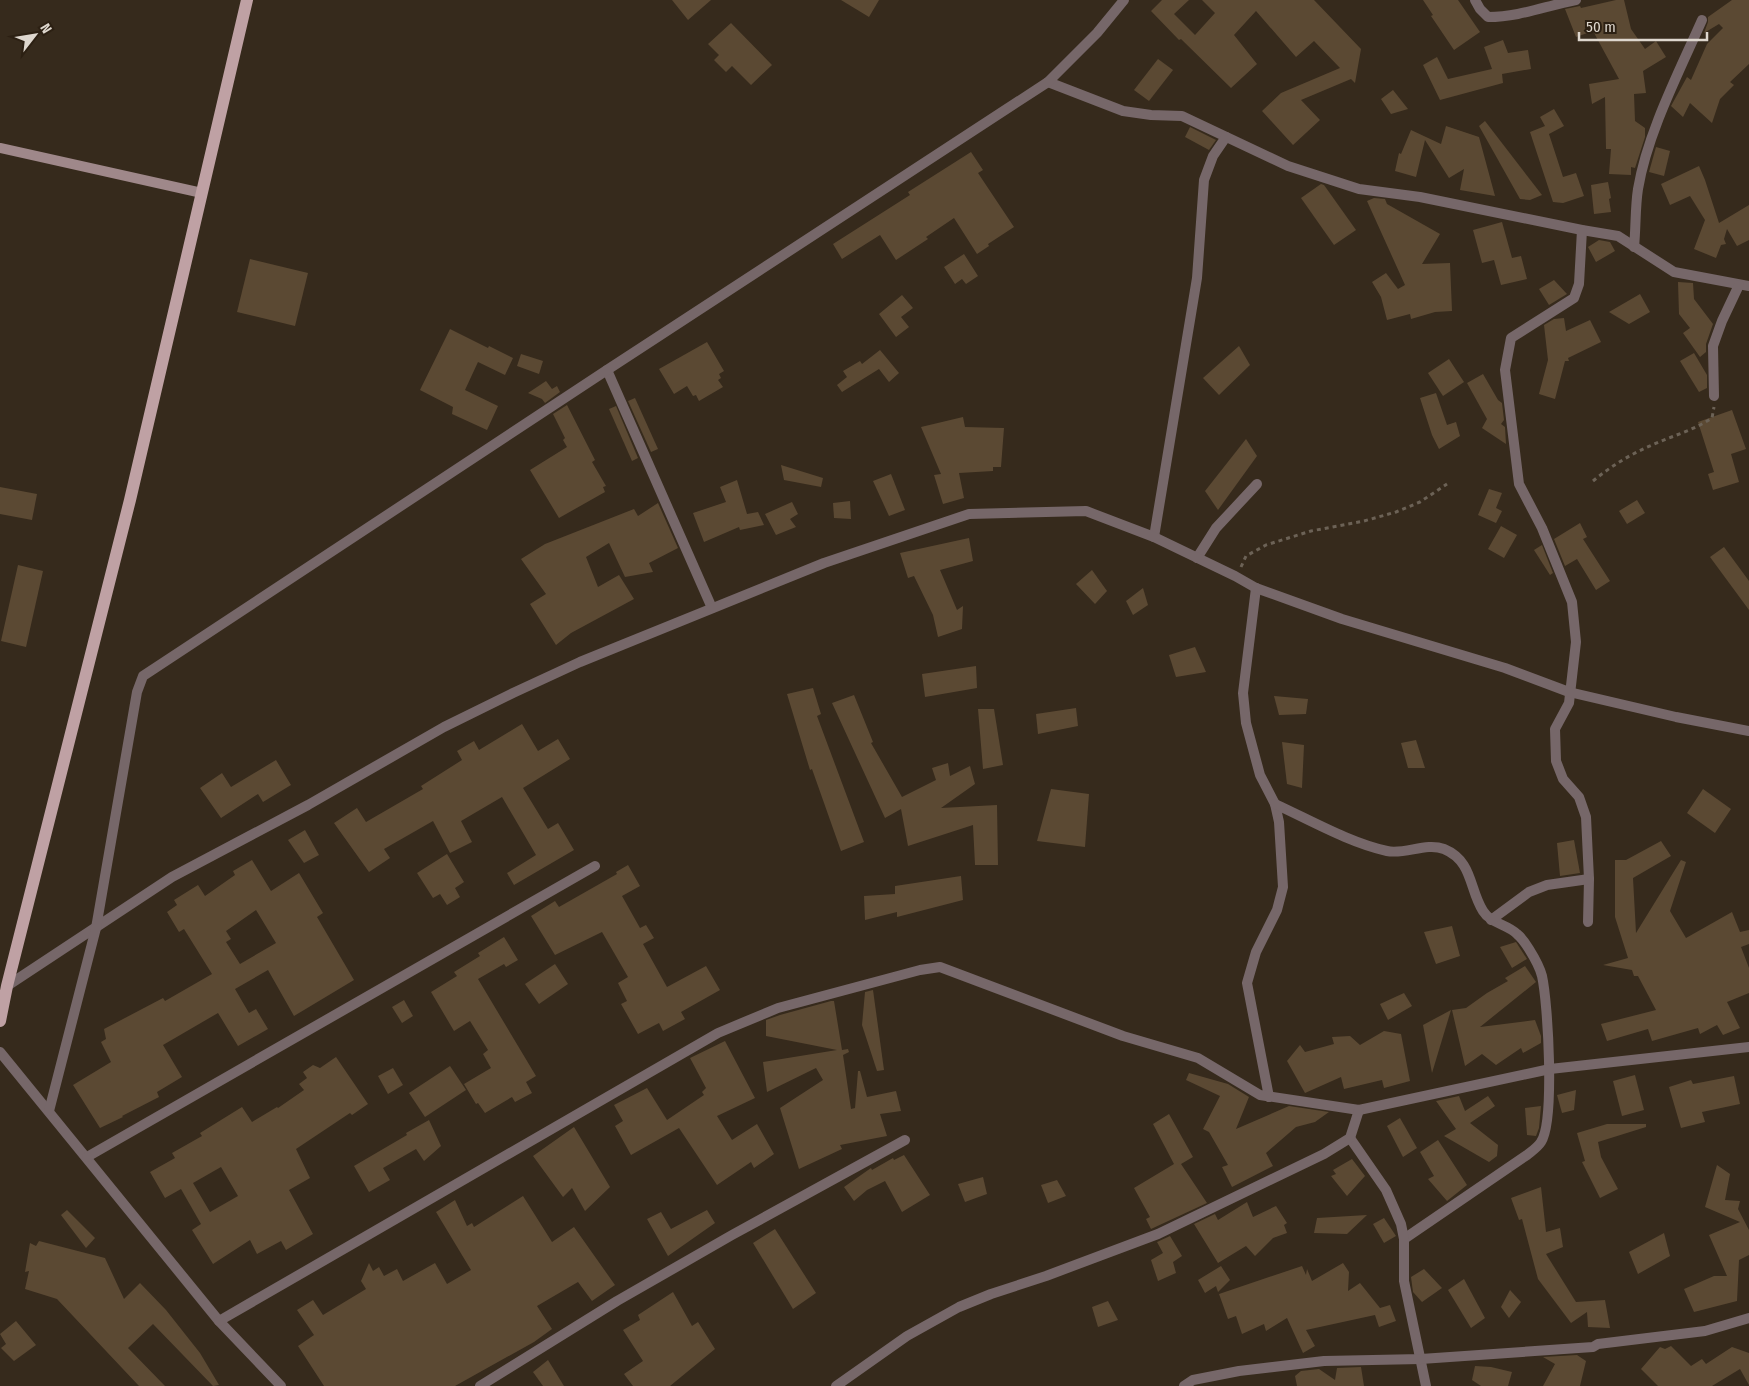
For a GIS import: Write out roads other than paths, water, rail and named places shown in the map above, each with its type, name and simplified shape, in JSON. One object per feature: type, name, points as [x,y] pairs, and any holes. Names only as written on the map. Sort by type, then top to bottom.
[{"type":"main road","points":[[0,1021],[7,986],[130,500],[246,0]]},
{"type":"main road","points":[[0,148],[202,193]]},
{"type":"street","points":[[49,1111],[96,928],[137,692],[143,676],[1048,82],[1097,32],[1124,0]]},
{"type":"street","points":[[1475,0],[1480,9],[1488,16],[1505,17],[1534,12],[1576,0]]},
{"type":"street","points":[[1634,247],[1638,190],[1647,154],[1665,105],[1702,20]]},
{"type":"street","points":[[1048,82],[1123,111],[1151,115],[1182,116],[1288,166],[1359,189],[1420,197],[1618,236],[1674,272],[1744,286],[1722,321],[1713,346],[1714,396]]},
{"type":"street","points":[[1154,537],[1197,278],[1204,180],[1213,156],[1226,137]]},
{"type":"street","points":[[1582,230],[1579,284],[1574,298],[1511,338],[1505,370],[1519,484],[1542,528],[1572,602],[1576,642],[1569,703],[1555,729],[1556,761],[1563,779],[1579,797],[1586,817],[1589,879],[1588,922]]},
{"type":"street","points":[[607,370],[712,608]]},
{"type":"street","points":[[1197,558],[1216,528],[1257,484]]},
{"type":"street","points":[[7,986],[172,877],[308,805],[444,727],[580,662],[712,608],[824,564],[969,514],[1086,511],[1154,537],[1256,588],[1342,619],[1505,668],[1570,692],[1676,717],[1749,730]]},
{"type":"street","points":[[1256,588],[1243,693],[1246,723],[1260,775],[1275,804],[1279,822],[1283,887],[1277,910],[1256,952],[1247,983],[1269,1096]]},
{"type":"street","points":[[1275,804],[1353,839],[1389,851],[1423,848],[1443,849],[1460,859],[1468,873],[1483,911],[1491,920],[1517,934],[1530,950],[1541,974],[1546,994],[1550,1069],[1547,1123],[1542,1142],[1528,1155],[1404,1239]]},
{"type":"street","points":[[87,1157],[595,866]]},
{"type":"street","points":[[1491,920],[1529,892],[1547,886],[1589,879]]},
{"type":"street","points":[[219,1321],[718,1033],[778,1008],[920,970],[940,967],[1123,1036],[1198,1058],[1260,1095],[1360,1110],[1550,1069],[1749,1047]]},
{"type":"street","points":[[0,1052],[219,1321],[281,1386]]},
{"type":"street","points":[[836,1386],[906,1336],[959,1307],[1158,1234],[1324,1154],[1350,1138],[1360,1110]]},
{"type":"street","points":[[1350,1138],[1386,1190],[1402,1224],[1404,1281],[1426,1386]]},
{"type":"street","points":[[480,1386],[732,1234],[905,1140]]},
{"type":"street","points":[[1184,1386],[1193,1380],[1239,1371],[1324,1361],[1421,1359],[1593,1347],[1598,1344],[1706,1330],[1749,1318]]}]
